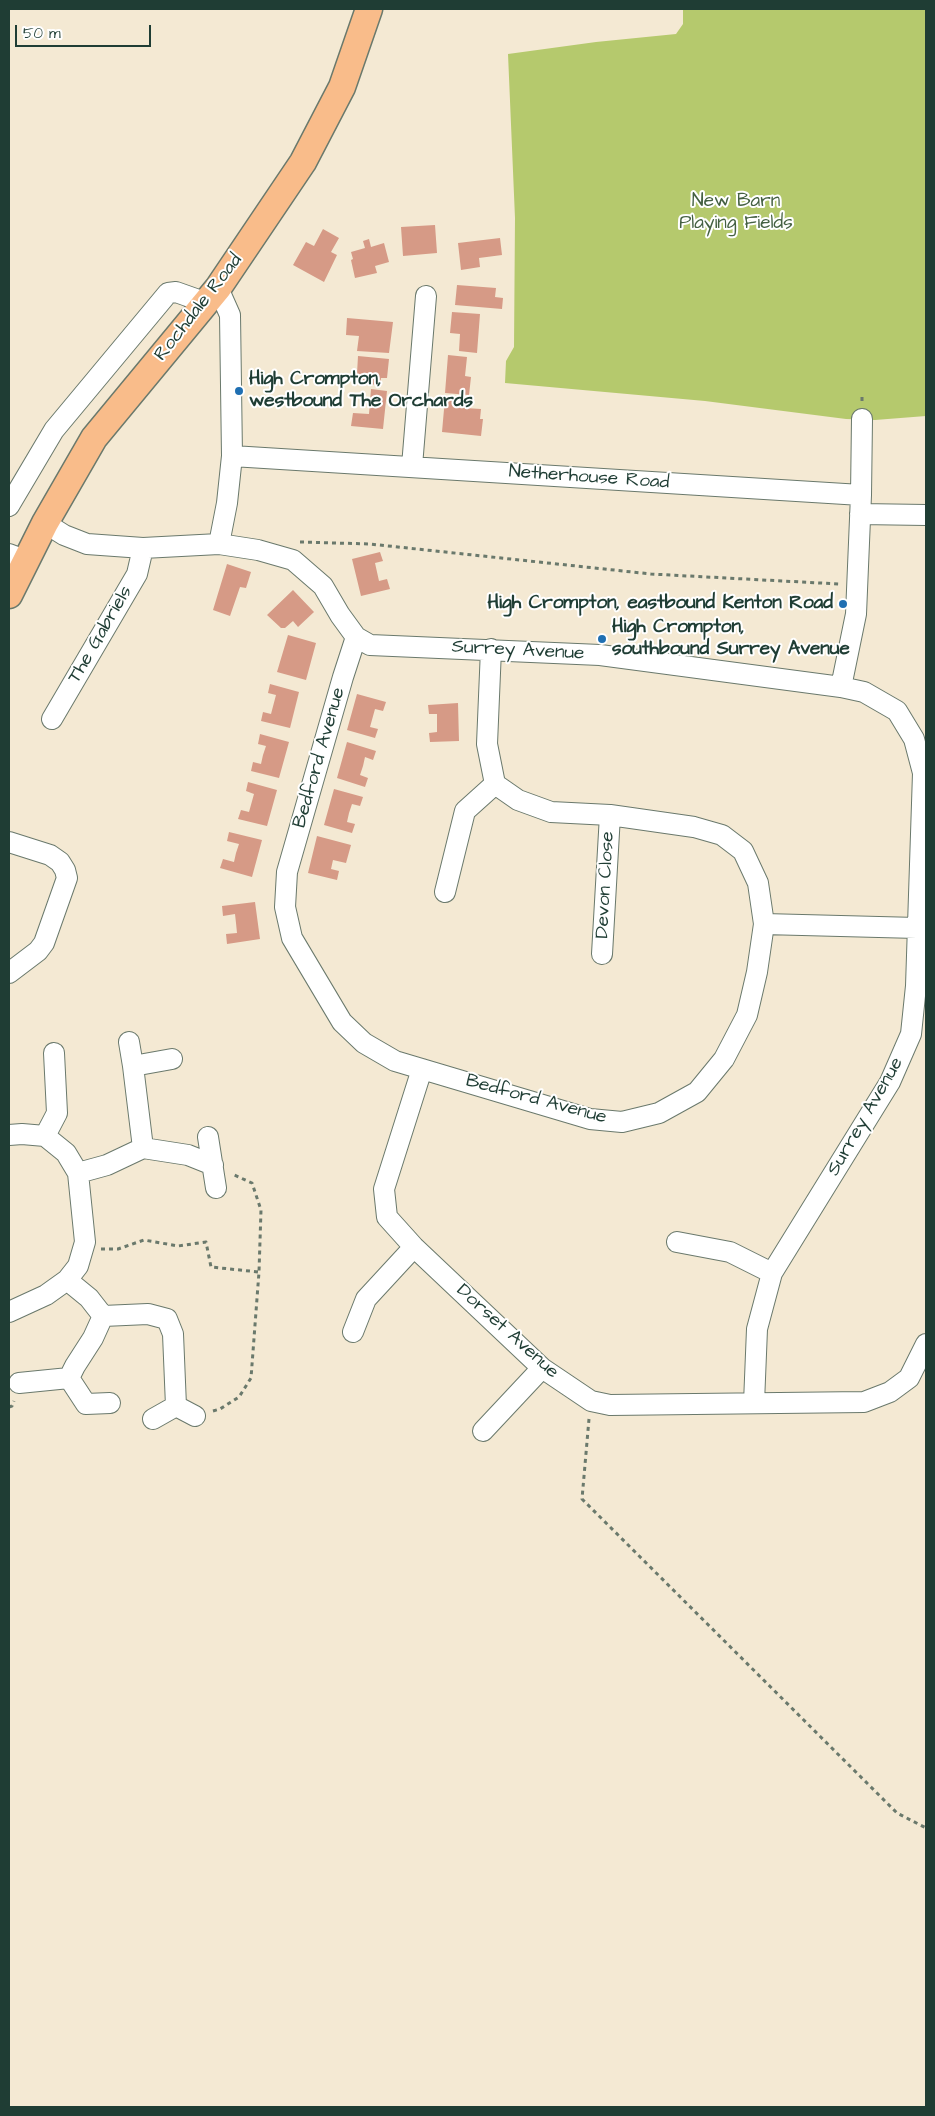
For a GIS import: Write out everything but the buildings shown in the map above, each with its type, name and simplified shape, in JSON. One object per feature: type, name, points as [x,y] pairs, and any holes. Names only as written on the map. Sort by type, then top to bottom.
[{"type":"main road","name":"Rochdale Road","points":[[9,595],[17,557],[45,524],[94,438],[213,296],[303,162],[342,87],[369,9]]},
{"type":"street","points":[[9,506],[54,430],[168,293],[176,292],[213,296],[230,315],[232,456],[227,502],[219,544]]},
{"type":"street","points":[[412,466],[426,296]]},
{"type":"street","points":[[841,687],[856,614],[861,505],[862,420]]},
{"type":"street","name":"Netherhouse Road","points":[[232,456],[412,466],[861,505],[926,515]]},
{"type":"street","points":[[45,524],[64,535],[87,544],[143,548],[219,544],[258,550],[293,560],[323,586],[340,615],[356,636]]},
{"type":"street","name":"The Gabriels","points":[[52,719],[137,574],[143,548]]},
{"type":"street","name":"Surrey Avenue","points":[[356,636],[370,645],[600,655],[841,687],[864,692],[897,711],[914,739],[923,773],[917,928],[921,986],[911,1034],[890,1082],[772,1273],[757,1329],[754,1403]]},
{"type":"street","name":"Bedford Avenue","points":[[356,636],[287,872],[285,907],[292,938],[342,1022],[364,1043],[395,1061],[590,1119],[622,1122],[658,1113],[697,1092],[724,1059],[747,1015],[758,972],[764,924],[758,883],[743,851],[722,835],[694,827],[610,816],[550,812],[518,800],[495,784]]},
{"type":"street","points":[[445,892],[465,811],[495,784],[487,744],[491,649]]},
{"type":"street","name":"Devon Close","points":[[602,954],[610,816]]},
{"type":"street","points":[[9,842],[50,855],[60,862],[67,878],[44,943],[9,973]]},
{"type":"street","points":[[764,924],[917,928]]},
{"type":"street","points":[[130,1042],[143,1148]]},
{"type":"street","points":[[45,1136],[57,1113],[54,1053]]},
{"type":"street","points":[[133,1066],[172,1059]]},
{"type":"street","name":"Dorset Avenue","points":[[422,1069],[384,1190],[387,1217],[414,1247],[542,1368],[591,1401],[610,1405],[864,1402],[890,1392],[909,1378],[926,1344]]},
{"type":"street","points":[[9,1135],[45,1136],[66,1152],[78,1173],[85,1242],[78,1266],[67,1280],[46,1295],[9,1312]]},
{"type":"street","points":[[208,1137],[216,1188]]},
{"type":"street","points":[[78,1173],[108,1165],[143,1148],[188,1155],[213,1165]]},
{"type":"street","points":[[677,1242],[730,1252],[772,1273]]},
{"type":"street","points":[[353,1332],[366,1299],[414,1247]]},
{"type":"street","points":[[67,1280],[89,1298],[103,1316]]},
{"type":"street","points":[[103,1316],[148,1314],[167,1319],[173,1334],[176,1406]]},
{"type":"street","points":[[70,1378],[75,1366],[93,1338],[103,1316]]},
{"type":"street","points":[[483,1430],[542,1368]]},
{"type":"street","points":[[19,1382],[70,1378]]},
{"type":"street","points":[[70,1378],[86,1404],[110,1403]]},
{"type":"street","points":[[176,1406],[195,1416]]},
{"type":"street","points":[[153,1419],[176,1406]]},
{"type":"path","points":[[297,542],[370,544],[651,574],[857,585]]},
{"type":"path","points":[[195,1416],[220,1409],[239,1397],[251,1378],[259,1272],[261,1210],[252,1183],[213,1165]]},
{"type":"path","points":[[83,1250],[118,1248],[144,1240],[178,1246],[206,1242],[211,1267],[259,1272]]},
{"type":"path","points":[[591,1401],[582,1499],[897,1813],[926,1828]]},
{"type":"green space","name":"New Barn Playing Fields","points":[[683,9],[926,9],[926,416],[875,420],[846,419],[705,401],[505,383],[506,361],[514,347],[515,218],[508,54],[596,42],[676,34],[683,24]]},
{"type":"place","name":"High Crompton, westbound The Orchards","points":[[239,391]]},
{"type":"place","name":"High Crompton, eastbound Kenton Road","points":[[843,604]]},
{"type":"place","name":"High Crompton, southbound Surrey Avenue","points":[[602,639]]}]
